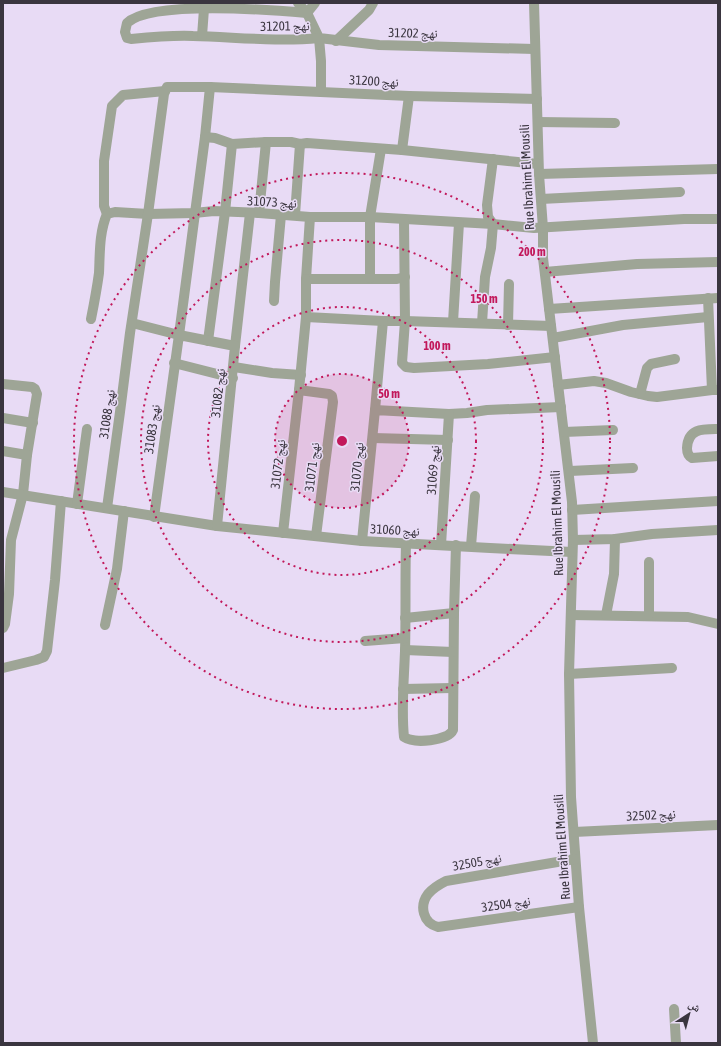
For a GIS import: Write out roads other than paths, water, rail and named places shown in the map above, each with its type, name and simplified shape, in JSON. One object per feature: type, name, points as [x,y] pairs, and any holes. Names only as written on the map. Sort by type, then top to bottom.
[{"type":"street","points":[[298,3],[307,13],[319,38]]},
{"type":"street","points":[[307,13],[315,3]]},
{"type":"street","points":[[336,41],[369,10],[372,3]]},
{"type":"street","name":"Rue Ibrahim El Mousili","points":[[534,3],[538,169],[543,228],[543,258],[570,471],[573,540],[569,674],[571,797],[578,907],[593,1043]]},
{"type":"street","points":[[202,36],[206,6],[307,13]]},
{"type":"street","name":"نهج 31201","points":[[206,6],[174,9],[137,16],[127,23],[125,32],[126,36],[132,39],[167,36],[295,40],[319,38],[321,92]]},
{"type":"street","name":"نهج 31202","points":[[319,38],[379,45],[534,49]]},
{"type":"street","points":[[210,87],[205,137],[215,138],[232,144],[291,142],[300,144],[306,143],[402,150],[493,159],[538,169],[718,169]]},
{"type":"street","name":"نهج 31200","points":[[107,214],[104,206],[104,161],[112,106],[123,95],[166,89],[210,87],[409,96],[536,99]]},
{"type":"street","name":"نهج 31088","points":[[107,508],[130,333],[166,89]]},
{"type":"street","points":[[402,150],[409,96]]},
{"type":"street","points":[[538,122],[615,124]]},
{"type":"street","name":"نهج 31083","points":[[154,517],[205,137]]},
{"type":"street","name":"نهج 31082","points":[[217,526],[235,346],[266,142]]},
{"type":"street","points":[[208,341],[226,212],[232,144]]},
{"type":"street","points":[[295,215],[300,144]]},
{"type":"street","points":[[370,278],[370,217],[381,149]]},
{"type":"street","points":[[482,324],[485,277],[491,248],[493,224],[488,217],[487,205],[493,159]]},
{"type":"street","points":[[541,199],[680,192]]},
{"type":"street","name":"نهج 31073","points":[[107,214],[115,212],[148,214],[226,212],[282,214],[310,217],[370,217],[543,228],[684,219],[718,219]]},
{"type":"street","points":[[91,319],[98,274],[100,242],[103,224],[107,214]]},
{"type":"street","points":[[274,301],[282,214]]},
{"type":"street","name":"نهج 31072","points":[[283,533],[306,317],[306,279],[310,217]]},
{"type":"street","points":[[404,220],[405,320],[402,363],[406,367],[414,368],[488,364],[555,357]]},
{"type":"street","points":[[452,322],[459,223]]},
{"type":"street","points":[[545,272],[637,264],[718,262]]},
{"type":"street","points":[[306,279],[405,277]]},
{"type":"street","points":[[508,325],[509,284]]},
{"type":"street","points":[[549,309],[713,298],[708,317],[715,390],[657,396],[640,394],[606,383],[594,381],[558,385]]},
{"type":"street","points":[[306,317],[551,326]]},
{"type":"street","points":[[553,338],[623,325],[708,317]]},
{"type":"street","name":"نهج 31070","points":[[362,541],[383,321]]},
{"type":"street","points":[[132,324],[178,340],[208,341],[235,346]]},
{"type":"street","points":[[640,394],[647,368],[651,364],[675,359]]},
{"type":"street","points":[[174,363],[233,378]]},
{"type":"street","points":[[234,367],[272,373],[301,375]]},
{"type":"street","points":[[3,384],[25,386],[35,389],[37,399],[27,455],[23,494],[11,540],[10,594],[3,628]]},
{"type":"street","name":"نهج 31071","points":[[299,394],[329,394],[332,396],[333,402],[316,536]]},
{"type":"street","points":[[375,410],[389,412],[467,414],[488,410],[561,407]]},
{"type":"street","name":"نهج 31069","points":[[440,545],[449,414]]},
{"type":"street","points":[[3,418],[32,423]]},
{"type":"street","points":[[77,504],[87,429]]},
{"type":"street","points":[[718,429],[700,430],[694,432],[690,436],[687,451],[689,456],[692,458],[718,456]]},
{"type":"street","points":[[564,432],[613,430]]},
{"type":"street","points":[[373,438],[448,440]]},
{"type":"street","points":[[3,452],[27,455]]},
{"type":"street","points":[[570,471],[633,468]]},
{"type":"street","points":[[3,492],[23,494],[154,517]]},
{"type":"street","points":[[471,546],[475,496]]},
{"type":"street","points":[[3,668],[36,660],[44,657],[47,652],[55,580],[61,501]]},
{"type":"street","points":[[572,510],[718,501]]},
{"type":"street","points":[[106,626],[117,568],[124,511]]},
{"type":"street","name":"نهج 31060","points":[[154,517],[217,526],[362,541],[572,552]]},
{"type":"street","points":[[573,540],[615,539],[652,534],[718,530]]},
{"type":"street","points":[[606,616],[614,574],[615,539]]},
{"type":"street","points":[[406,544],[403,689],[404,737],[412,741],[448,737],[452,734],[453,730],[452,688],[456,546]]},
{"type":"street","points":[[649,562],[649,615]]},
{"type":"street","points":[[405,618],[454,613]]},
{"type":"street","points":[[571,615],[649,615],[688,617],[718,624]]},
{"type":"street","points":[[365,641],[405,638]]},
{"type":"street","points":[[405,650],[453,652]]},
{"type":"street","points":[[569,674],[672,668]]},
{"type":"street","points":[[403,689],[452,688]]},
{"type":"street","name":"نهج 32502","points":[[574,832],[718,825]]},
{"type":"street","name":"نهج 32505","points":[[438,927],[431,925],[426,919],[423,912],[424,902],[428,894],[438,885],[446,881],[575,860]]},
{"type":"street","name":"نهج 32504","points":[[438,927],[578,907]]},
{"type":"street","points":[[674,1009],[676,1043]]}]
